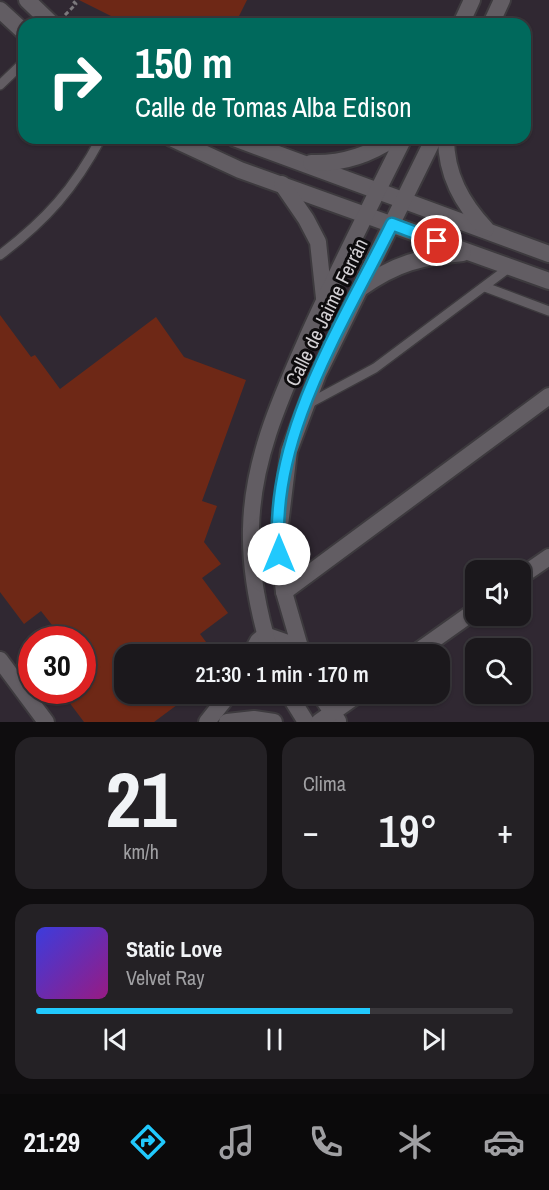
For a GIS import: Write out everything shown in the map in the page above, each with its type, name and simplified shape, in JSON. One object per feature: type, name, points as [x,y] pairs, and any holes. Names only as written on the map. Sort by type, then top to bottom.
[{"type":"street","points":[[27,0],[53,18]]},
{"type":"street","points":[[463,18],[472,0]]},
{"type":"street","points":[[494,18],[502,0]]},
{"type":"street","points":[[0,10],[18,26]]},
{"type":"street","points":[[183,144],[212,159],[549,281]]},
{"type":"street","points":[[249,144],[549,254]]},
{"type":"street","points":[[297,163],[347,161],[361,157],[384,144]]},
{"type":"street","name":"Calle de Jaime Ferrán","points":[[268,644],[255,582],[251,529],[258,470],[282,394],[324,301],[401,144]]},
{"type":"street","name":"Calle de Jaime Ferrán","points":[[298,644],[284,592],[278,542],[287,459],[304,407],[431,144]]},
{"type":"street","points":[[447,144],[454,182],[466,206],[489,232]]},
{"type":"street","name":"Calle de Jaime Ferrán","points":[[282,184],[306,219],[318,242],[324,301]]},
{"type":"street","points":[[361,288],[383,272],[408,261],[470,253]]},
{"type":"street","points":[[284,592],[549,396]]},
{"type":"street","points":[[531,569],[549,557]]},
{"type":"street","points":[[428,644],[465,618]]},
{"type":"street","points":[[256,644],[266,634],[289,644]]},
{"type":"street","points":[[0,660],[46,722]]},
{"type":"street","points":[[207,722],[221,704]]},
{"type":"street","points":[[295,704],[306,722]]},
{"type":"street","points":[[324,704],[330,719],[347,704]]},
{"type":"street","points":[[227,722],[254,719],[274,722]]},
{"type":"lane","points":[[0,85],[18,68]]},
{"type":"lane","points":[[0,255],[60,204],[82,174],[98,144]]},
{"type":"lane","points":[[304,407],[375,368],[510,267]]},
{"type":"lane","points":[[485,287],[549,311]]},
{"type":"path","points":[[60,18],[76,4],[72,0]]},
{"type":"shaded area","points":[[0,0],[549,0],[549,722],[0,722]]},
{"type":"building","points":[[79,0],[247,0],[238,18],[113,17]]},
{"type":"building","points":[[0,315],[31,357],[35,355],[60,389],[156,317],[184,357],[246,380],[202,501],[217,506],[204,542],[221,564],[202,578],[228,613],[200,634],[208,644],[114,644],[114,704],[178,704],[154,722],[84,722],[70,704],[96,704],[96,626],[53,626],[41,611],[24,624],[0,592]]},
{"type":"route","points":[[279,554],[279,524],[285,468],[296,429],[318,374],[392,224],[437,241]]}]
